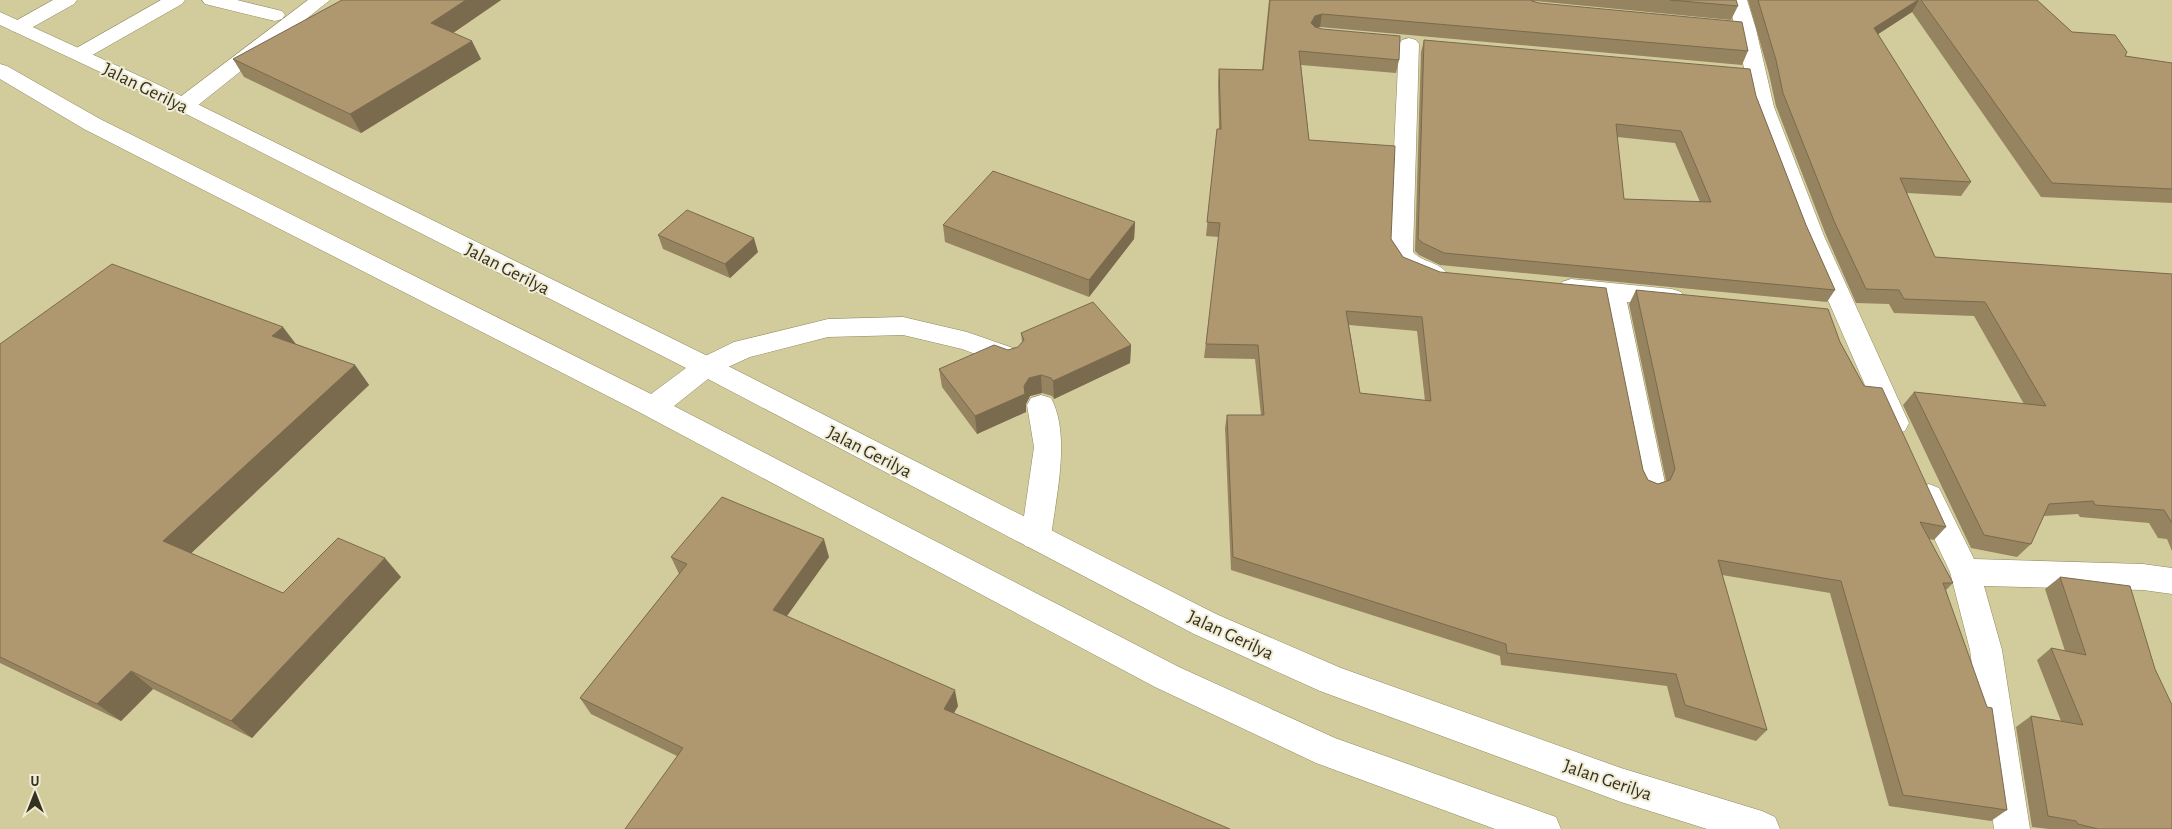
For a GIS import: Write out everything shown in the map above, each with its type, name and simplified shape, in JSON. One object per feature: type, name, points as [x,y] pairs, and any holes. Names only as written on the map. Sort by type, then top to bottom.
[{"type":"main road","points":[[10,22],[67,0]]},
{"type":"main road","points":[[80,54],[175,0]]},
{"type":"main road","points":[[212,0],[275,15]]},
{"type":"main road","points":[[175,100],[275,15],[296,0]]},
{"type":"main road","points":[[175,100],[320,0]]},
{"type":"main road","points":[[1737,0],[1736,28],[1747,74],[1763,106],[1812,236],[1904,442]]},
{"type":"main road","name":"Jalan Gerilya","points":[[10,22],[175,100],[706,367],[1205,624],[1332,680],[1621,785],[1762,829]]},
{"type":"main road","points":[[1410,44],[1401,253],[1409,263],[1420,269],[1436,275],[1454,277]]},
{"type":"main road","points":[[0,70],[92,124],[652,407],[1166,677],[1328,752],[1543,829]]},
{"type":"main road","points":[[1546,286],[1690,300]]},
{"type":"main road","points":[[1612,292],[1651,482]]},
{"type":"main road","points":[[1818,312],[1848,315]]},
{"type":"main road","points":[[652,407],[706,367],[743,349],[828,328],[902,326],[967,341],[1010,358]]},
{"type":"main road","points":[[1036,537],[1048,447],[1041,405]]},
{"type":"main road","points":[[1920,477],[1965,572],[1986,650],[2012,829]]},
{"type":"main road","points":[[1965,572],[2143,577],[2172,581]]},
{"type":"building","points":[[342,0],[466,0],[431,23],[472,41],[350,114],[233,59]]},
{"type":"building","points":[[1270,0],[1531,0],[1539,3],[1742,22],[1748,51],[1322,14],[1315,16],[1311,23],[1315,27],[1400,36],[1399,60],[1299,51],[1309,140],[1395,146],[1391,239],[1403,257],[1440,272],[1606,288],[1643,470],[1648,480],[1658,484],[1670,480],[1675,469],[1636,290],[1828,309],[1840,342],[1864,386],[1882,388],[1946,527],[1920,522],[1953,583],[1943,583],[1987,707],[1992,708],[2007,810],[1903,795],[1841,581],[1718,560],[1767,730],[1685,705],[1676,674],[1507,653],[1506,644],[1233,557],[1227,415],[1264,415],[1258,345],[1206,344],[1220,223],[1207,222],[1217,129],[1221,129],[1219,69],[1263,70]],"holes":[[[1346,311],[1422,317],[1431,401],[1360,393]]]},
{"type":"building","points":[[1670,0],[1736,0],[1738,6]]},
{"type":"building","points":[[1758,0],[1918,0],[1874,28],[1971,182],[1900,178],[1935,257],[2172,274],[2172,523],[2164,510],[2095,505],[2093,501],[2049,504],[2031,544],[1984,535],[1914,392],[2046,406],[1985,302],[1904,299],[1899,290],[1866,289],[1834,221],[1783,93],[1776,60]]},
{"type":"building","points":[[1921,0],[2037,0],[2072,32],[2115,35],[2127,52],[2125,56],[2172,63],[2172,189],[2052,183]]},
{"type":"building","points":[[1424,40],[1750,69],[1756,96],[1806,225],[1835,290],[1444,253],[1418,239]],"holes":[[[1616,124],[1681,131],[1711,202],[1624,199]]]},
{"type":"building","points":[[993,171],[1135,222],[1089,280],[943,225]]},
{"type":"building","points":[[687,210],[754,238],[725,264],[658,235]]},
{"type":"building","points":[[112,264],[283,327],[272,336],[355,365],[163,541],[283,593],[338,538],[385,558],[231,721],[131,671],[97,704],[0,657],[0,344]]},
{"type":"building","points":[[1093,302],[1131,345],[1053,381],[1051,378],[1041,375],[1029,378],[1024,386],[1025,394],[975,416],[939,369],[994,345],[1008,350],[1018,347],[1024,340],[1021,333]]},
{"type":"building","points":[[722,497],[824,539],[773,610],[955,690],[944,709],[1230,829],[625,829],[683,748],[580,698],[687,564],[671,557]]},
{"type":"building","points":[[2060,577],[2130,586],[2155,669],[2172,705],[2172,829],[2098,829],[2078,824],[2076,821],[2048,816],[2031,716],[2083,725],[2051,648],[2086,655]]}]
